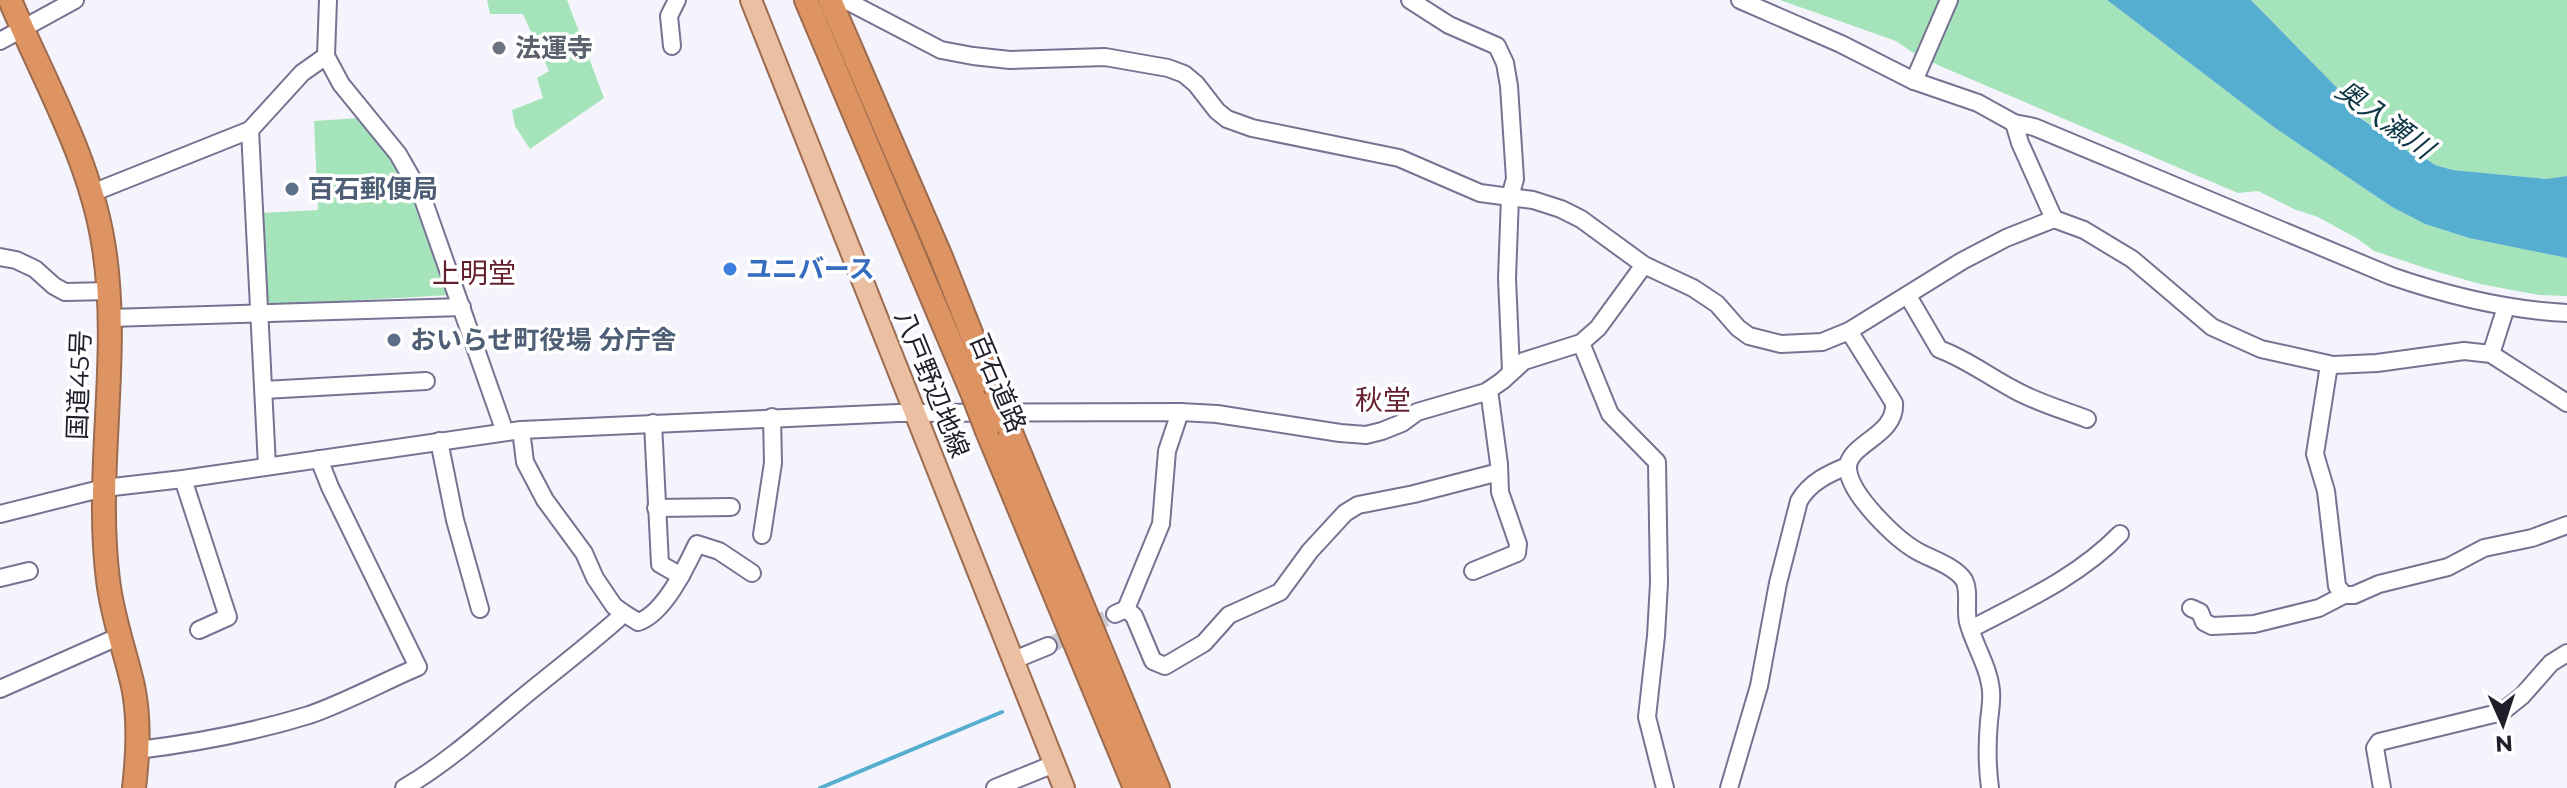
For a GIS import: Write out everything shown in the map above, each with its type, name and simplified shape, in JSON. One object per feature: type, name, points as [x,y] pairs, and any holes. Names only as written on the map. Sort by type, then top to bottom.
[{"type":"highway","name":"国道45号","points":[[10,0],[72,139],[92,193],[103,241],[110,318],[104,488],[108,580],[133,687],[138,750],[134,788]]},
{"type":"highway","name":"百石道路","points":[[816,4],[842,11],[1158,788]]},
{"type":"highway","name":"百石道路","points":[[816,4],[987,431],[1135,788]]},
{"type":"main road","name":"八戸野辺地線","points":[[751,0],[1064,788]]},
{"type":"street","points":[[0,41],[75,0]]},
{"type":"street","points":[[328,0],[326,56],[341,84],[398,154],[422,196],[462,307],[525,462],[545,500],[584,553],[595,578],[614,606],[638,622],[644,620],[681,576],[697,544],[719,551],[752,573]]},
{"type":"street","points":[[672,46],[669,16],[677,0]]},
{"type":"street","points":[[1410,0],[1449,25],[1497,46],[1505,63],[1515,179],[1510,197],[1507,314],[1511,371]]},
{"type":"street","points":[[1740,0],[1978,103],[2014,123],[2034,127],[2391,276],[2449,296],[2506,307],[2567,313]]},
{"type":"street","points":[[1916,77],[1949,0]]},
{"type":"street","points":[[842,11],[941,50],[963,54],[1010,60],[1105,57],[1168,68],[1184,74],[1196,84],[1227,119],[1252,128],[1399,158],[1480,193],[1547,205],[1581,219],[1644,265],[1693,288],[1717,304],[1738,328],[1758,339],[1781,344],[1822,342],[1849,331],[1962,261],[2006,238],[2054,219],[2084,230],[2132,259],[2212,327],[2261,349],[2329,365],[2377,363],[2464,351],[2491,354],[2567,403]]},
{"type":"street","points":[[92,193],[250,130],[302,73],[326,56]]},
{"type":"street","points":[[2014,123],[2054,219]]},
{"type":"street","points":[[250,130],[267,466]]},
{"type":"street","points":[[0,257],[35,269],[65,292],[109,291]]},
{"type":"street","points":[[0,514],[104,488],[513,431],[772,417],[1180,412],[1217,414],[1366,435],[1402,423],[1417,412],[1489,390],[1511,371],[1537,356],[1581,343],[1598,328],[1644,265]]},
{"type":"street","points":[[1908,296],[1939,349],[1965,358],[2046,406],[2087,419]]},
{"type":"street","points":[[110,318],[462,307]]},
{"type":"street","points":[[2491,354],[2506,307]]},
{"type":"street","points":[[1729,788],[1759,686],[1778,583],[1799,501],[1806,489],[1829,473],[1847,466],[1851,458],[1890,423],[1895,414],[1894,403],[1849,331]]},
{"type":"street","points":[[1581,343],[1610,414],[1657,462],[1659,583],[1647,717],[1665,788]]},
{"type":"street","points":[[2329,365],[2315,454],[2326,491],[2337,586],[2344,595]]},
{"type":"street","points":[[264,390],[426,381]]},
{"type":"street","points":[[1473,571],[1517,553],[1518,544],[1500,492],[1489,390]]},
{"type":"street","points":[[1180,412],[1167,451],[1161,524],[1120,611],[1134,616],[1153,661],[1165,666],[1204,643],[1229,615],[1280,592],[1310,551],[1345,513],[1358,505],[1499,472]]},
{"type":"street","points":[[762,535],[773,463],[772,417]]},
{"type":"street","points":[[653,423],[660,564],[681,576]]},
{"type":"street","points":[[439,441],[455,520],[480,609]]},
{"type":"street","points":[[138,750],[216,737],[312,714],[418,667],[319,459]]},
{"type":"street","points":[[1847,466],[1861,499],[1899,537],[1914,550],[1957,573],[1965,581],[1968,621],[1991,687],[1987,756],[1990,788]]},
{"type":"street","points":[[183,479],[228,617],[199,630]]},
{"type":"street","points":[[656,508],[731,507]]},
{"type":"street","points":[[2191,608],[2200,612],[2204,622],[2212,626],[2254,624],[2319,608],[2344,595],[2354,595],[2379,584],[2448,567],[2484,548],[2532,538],[2567,525]]},
{"type":"street","points":[[1971,629],[2064,580],[2097,558],[2120,534]]},
{"type":"street","points":[[0,578],[29,571]]},
{"type":"street","points":[[404,788],[492,725],[572,661],[622,612]]},
{"type":"street","points":[[0,689],[120,636]]},
{"type":"street","points":[[1014,660],[1048,646]]},
{"type":"street","points":[[2382,788],[2375,748],[2379,742],[2502,712],[2522,696],[2551,663],[2567,653]]},
{"type":"street","points":[[995,788],[1054,764]]},
{"type":"green space","points":[[487,0],[567,0],[604,98],[530,149],[515,126],[512,110],[543,98],[537,78],[549,71],[523,14],[490,14]]},
{"type":"green space","points":[[1780,0],[2107,0],[2275,128],[2392,207],[2425,224],[2469,238],[2567,258],[2567,296],[2539,295],[2480,284],[2374,251],[2318,217],[2258,191],[2238,193],[1940,66],[1896,41]]},
{"type":"green space","points":[[2251,0],[2567,0],[2567,176],[2547,179],[2453,170],[2409,152],[2346,107],[2349,100]]},
{"type":"green space","points":[[360,118],[390,155],[414,197],[450,295],[273,305],[266,300],[262,213],[318,210],[314,121]]},
{"type":"water","points":[[2107,0],[2251,0],[2349,100],[2346,108],[2409,152],[2453,170],[2546,179],[2567,176],[2567,258],[2469,238],[2425,224],[2392,207],[2275,128]]},
{"type":"waterway","points":[[820,788],[1002,712]]},
{"type":"tunnel","points":[[1048,646],[1115,614]]},
{"type":"place","name":"法運寺","points":[[499,48]]},
{"type":"place","name":"百石郵便局","points":[[292,189]]},
{"type":"place","name":"ユニバース","points":[[730,269]]},
{"type":"place","name":"おいらせ町役場 分庁舎","points":[[394,340]]},
{"type":"district","name":"上明堂","points":[[474,273]]},
{"type":"district","name":"秋堂","points":[[1383,400]]},
{"type":"water label","name":"奥入瀬川","points":[[2385,119]]}]
